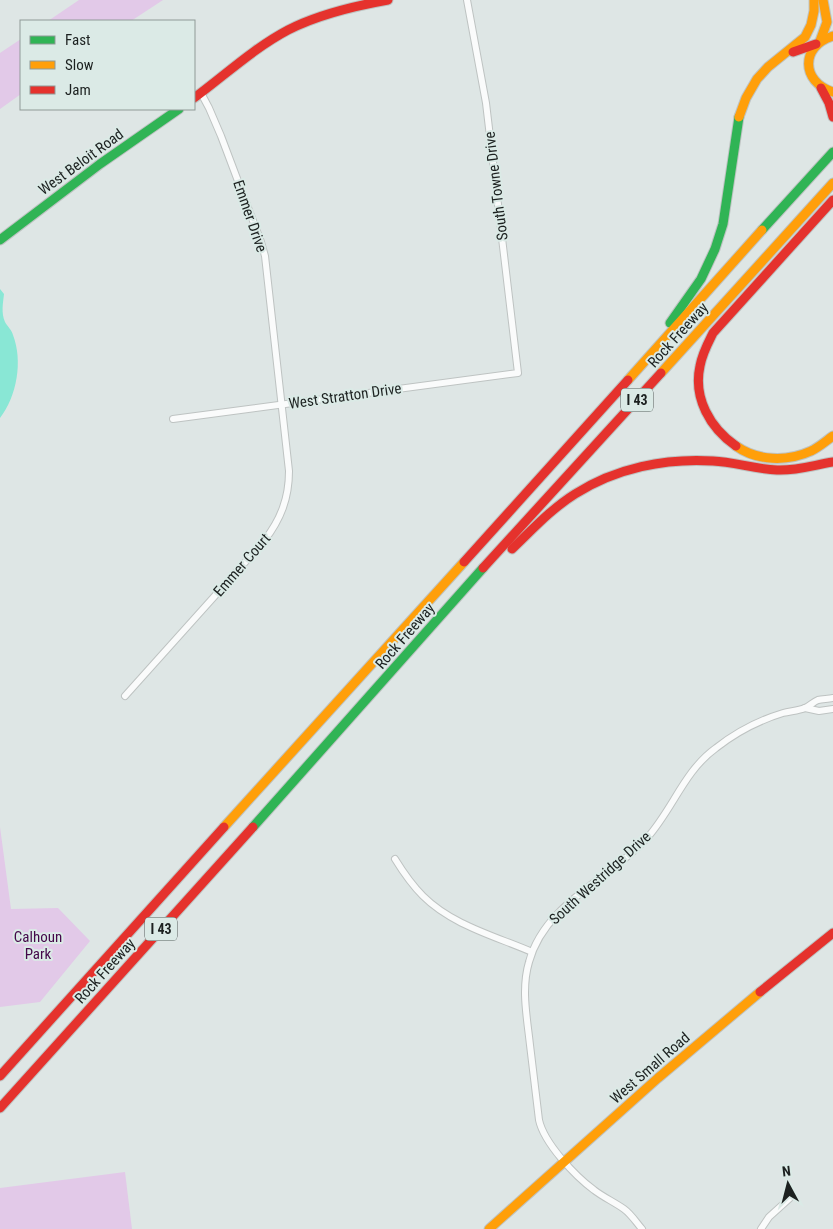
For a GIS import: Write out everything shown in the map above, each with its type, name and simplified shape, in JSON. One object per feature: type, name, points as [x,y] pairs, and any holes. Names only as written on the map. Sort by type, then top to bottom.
[{"type":"main road","points":[[197,96],[274,38],[297,26],[345,8],[388,0]]},
{"type":"main road","points":[[616,394],[701,279],[715,249],[723,224],[739,118],[746,98],[757,79],[805,37],[812,25],[814,0]]},
{"type":"main road","points":[[823,0],[827,22],[808,59],[808,67],[810,75],[821,88],[829,103],[833,117]]},
{"type":"main road","points":[[780,58],[833,36]]},
{"type":"main road","points":[[821,88],[833,92]]},
{"type":"main road","name":"West Beloit Road","points":[[0,240],[100,164],[178,110]]},
{"type":"main road","name":"Rock Freeway","points":[[0,1076],[833,152]]},
{"type":"main road","name":"Rock Freeway","points":[[0,1108],[363,705],[449,606],[833,183]]},
{"type":"main road","points":[[833,200],[713,334],[701,362],[699,387],[702,406],[711,423],[721,436],[735,447],[751,455],[770,459],[807,454],[833,436]]},
{"type":"main road","points":[[449,606],[546,516],[575,494],[630,468],[661,462],[690,460],[715,461],[784,470],[833,462]]},
{"type":"main road","name":"West Small Road","points":[[489,1229],[719,1026],[833,933]]},
{"type":"street","name":"South Towne Drive","points":[[467,0],[486,103],[518,373]]},
{"type":"street","name":"Emmer Drive","points":[[197,96],[209,108],[261,242],[267,273],[281,404]]},
{"type":"street","name":"West Stratton Drive","points":[[173,419],[518,373]]},
{"type":"street","name":"Emmer Court","points":[[125,696],[264,541],[277,523],[285,504],[289,482],[281,404]]},
{"type":"street","name":"South Westridge Drive","points":[[642,1229],[624,1209],[592,1189],[565,1161],[546,1138],[538,1120],[525,1002],[526,974],[532,952],[541,934],[563,907],[627,858],[649,836],[692,770],[709,753],[726,740],[759,722],[805,708],[817,700],[833,698]]},
{"type":"street","name":"South Westridge Drive","points":[[805,708],[819,711],[833,709]]},
{"type":"street","points":[[394,859],[406,877],[423,896],[449,916],[470,927],[532,952]]},
{"type":"street","points":[[761,1229],[769,1217],[790,1198]]},
{"type":"green space","points":[[79,0],[163,0],[133,20],[49,20]]},
{"type":"green space","points":[[20,40],[20,95],[0,109],[0,53]]},
{"type":"green space","name":"Calhoun Park","points":[[0,827],[11,909],[58,908],[90,941],[40,1002],[0,1007]]},
{"type":"green space","points":[[125,1172],[132,1229],[0,1229],[0,1188]]},
{"type":"shaded area","points":[[0,289],[4,294],[4,319],[16,345],[18,367],[11,399],[0,418]]},
{"type":"traffic: fast","points":[[0,240],[100,164],[178,110]]},
{"type":"traffic: fast","points":[[670,323],[701,279],[715,249],[723,224],[739,117]]},
{"type":"traffic: fast","points":[[762,230],[833,152]]},
{"type":"traffic: fast","points":[[253,827],[483,568]]},
{"type":"traffic: slow","points":[[739,117],[746,98],[757,79],[768,67],[805,37],[811,25],[814,0]]},
{"type":"traffic: slow","points":[[820,41],[827,22],[823,0]]},
{"type":"traffic: slow","points":[[833,36],[822,41],[815,48],[810,55],[809,64],[810,73],[815,80],[822,87],[833,92]]},
{"type":"traffic: slow","points":[[661,373],[833,183]]},
{"type":"traffic: slow","points":[[628,380],[762,230]]},
{"type":"traffic: slow","points":[[736,446],[753,455],[763,457],[792,457],[811,451],[833,436]]},
{"type":"traffic: slow","points":[[224,827],[464,562]]},
{"type":"traffic: slow","points":[[489,1229],[658,1078],[760,992]]},
{"type":"traffic: jam","points":[[195,97],[251,53],[288,30],[312,19],[337,11],[388,0]]},
{"type":"traffic: jam","points":[[793,52],[816,44]]},
{"type":"traffic: jam","points":[[821,88],[829,103],[833,117]]},
{"type":"traffic: jam","points":[[736,446],[718,430],[701,401],[698,378],[704,353],[713,333],[833,200]]},
{"type":"traffic: jam","points":[[483,568],[661,373]]},
{"type":"traffic: jam","points":[[464,562],[628,380]]},
{"type":"traffic: jam","points":[[512,549],[566,500],[591,485],[624,471],[659,463],[695,460],[777,470],[798,469],[833,462]]},
{"type":"traffic: jam","points":[[0,1076],[224,827]]},
{"type":"traffic: jam","points":[[0,1108],[253,827]]},
{"type":"traffic: jam","points":[[760,992],[833,933]]}]
